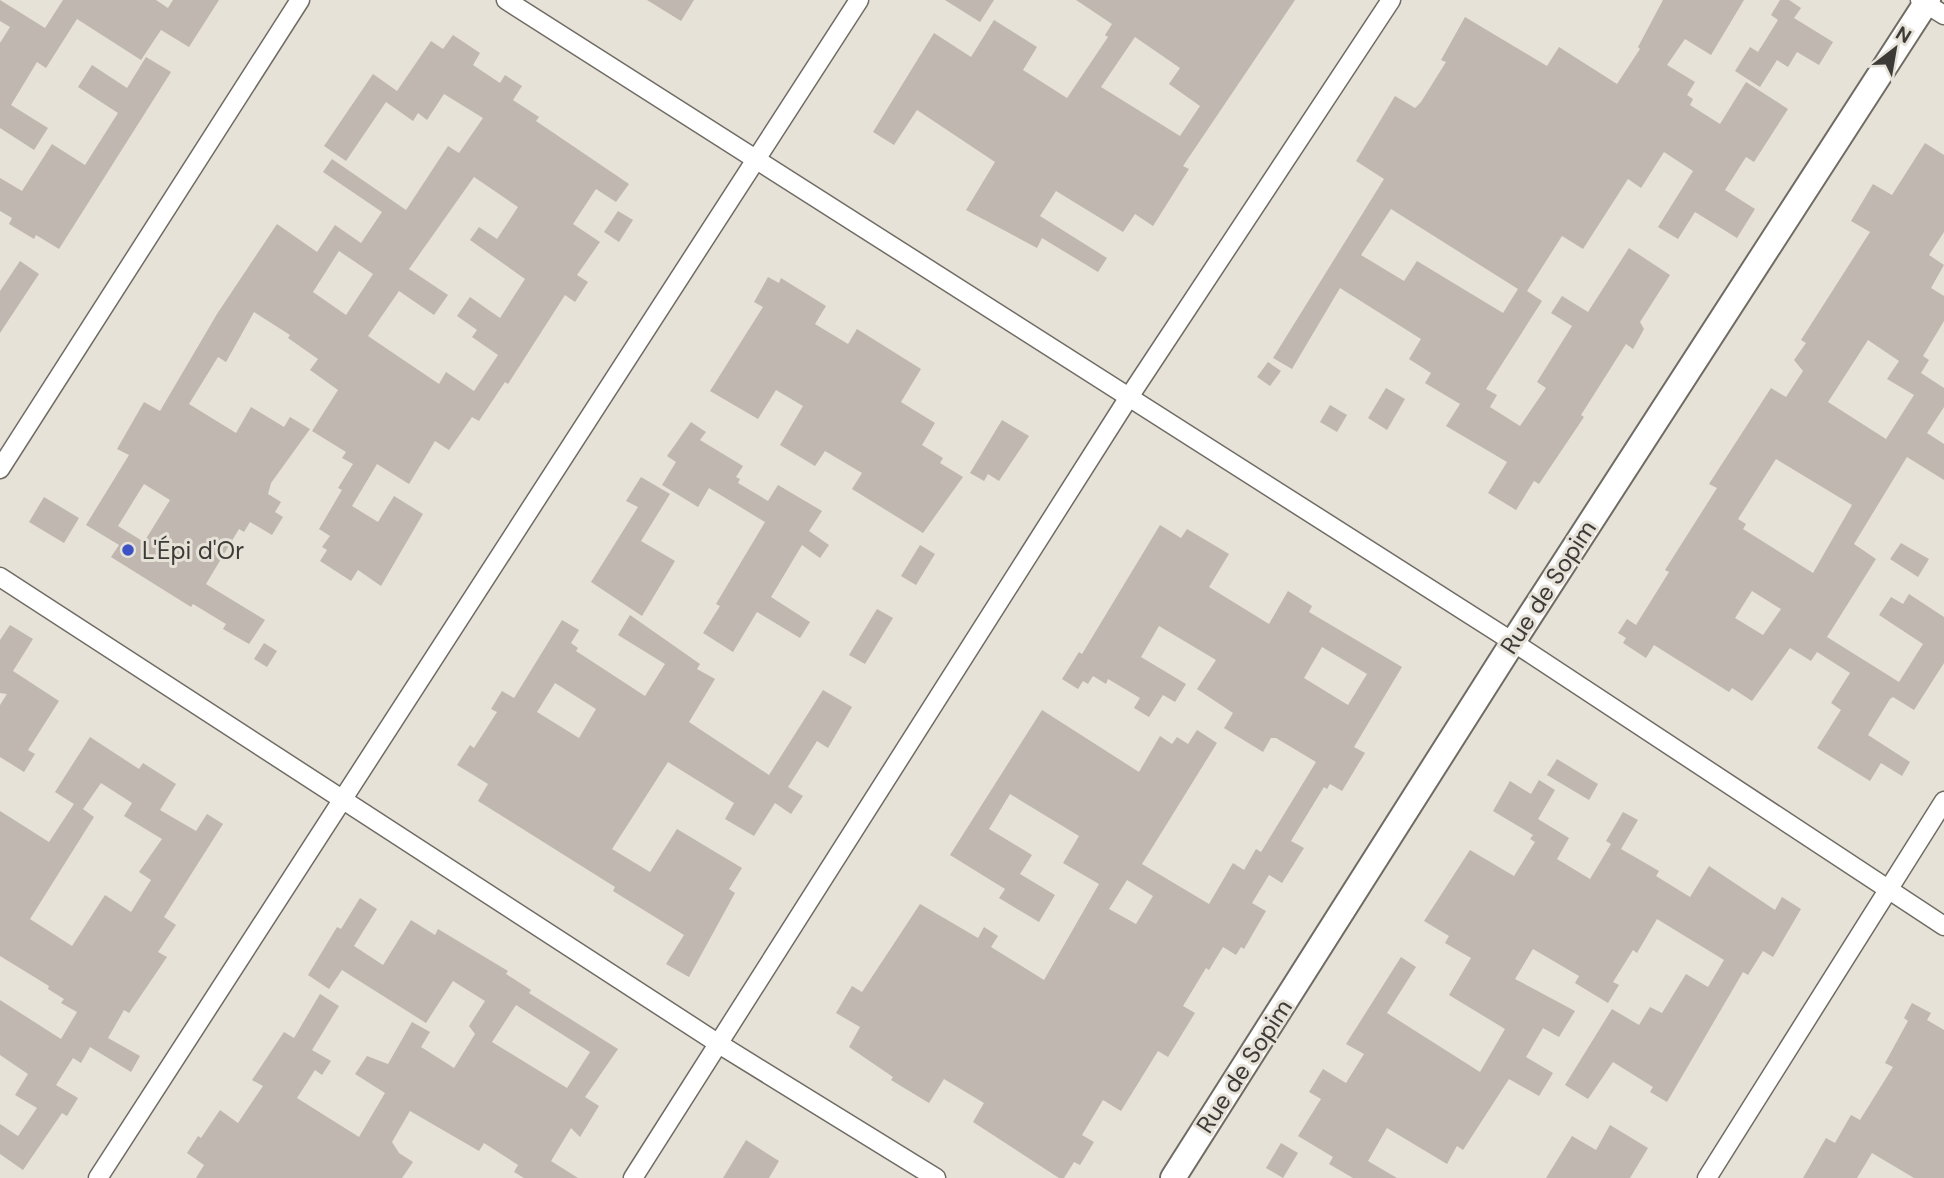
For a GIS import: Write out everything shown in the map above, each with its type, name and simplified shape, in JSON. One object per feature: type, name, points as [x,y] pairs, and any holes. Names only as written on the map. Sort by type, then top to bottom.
[{"type":"street","points":[[0,469],[299,0]]},
{"type":"street","points":[[506,0],[1513,642],[1944,926]]},
{"type":"street","points":[[98,1178],[758,161],[859,0]]},
{"type":"street","points":[[633,1178],[1129,397],[1391,0]]},
{"type":"street","name":"Rue de Sopim","points":[[1173,1178],[1513,642],[1930,5]]},
{"type":"street","points":[[0,577],[719,1044],[936,1178]]},
{"type":"street","points":[[1707,1178],[1886,889],[1944,801]]},
{"type":"building","points":[[0,0],[45,28],[63,0],[156,0],[168,8],[173,0],[219,0],[189,47],[161,30],[141,60],[77,19],[46,68],[37,62],[11,105],[48,128],[34,150],[0,128],[0,43],[10,27],[0,21]]},
{"type":"building","points":[[647,0],[694,0],[681,21]]},
{"type":"building","points":[[945,0],[994,0],[980,22]]},
{"type":"building","points":[[1076,0],[1295,0],[1183,166],[1189,169],[1153,226],[1135,214],[1123,232],[1056,191],[1040,216],[1107,258],[1098,272],[1042,238],[1037,248],[966,210],[995,162],[917,110],[894,145],[873,132],[934,33],[971,57],[994,20],[1037,47],[1023,70],[1067,98],[1108,37],[1105,35],[1112,24]],"holes":[[[1135,37],[1180,68],[1169,84],[1200,106],[1180,136],[1101,87]]]},
{"type":"building","points":[[1663,0],[1744,0],[1711,55],[1685,39],[1667,65],[1695,82],[1687,95],[1693,99],[1690,105],[1720,124],[1746,82],[1788,109],[1754,162],[1746,157],[1725,190],[1755,209],[1737,238],[1695,212],[1678,239],[1658,227],[1693,171],[1664,152],[1641,188],[1628,179],[1583,249],[1562,236],[1527,291],[1542,301],[1486,389],[1497,395],[1490,407],[1520,426],[1546,388],[1537,382],[1572,326],[1551,313],[1562,296],[1588,312],[1629,248],[1670,275],[1640,322],[1644,329],[1633,349],[1626,344],[1581,415],[1584,417],[1539,484],[1534,481],[1516,510],[1488,493],[1507,462],[1446,426],[1460,404],[1425,383],[1431,373],[1409,359],[1421,339],[1340,288],[1292,369],[1273,358],[1384,179],[1356,161],[1395,96],[1415,108],[1421,102],[1446,62],[1441,60],[1465,17],[1547,66],[1559,47],[1617,84],[1640,49],[1638,47]],"holes":[[[1391,209],[1518,289],[1503,313],[1417,261],[1404,281],[1361,255]]]},
{"type":"building","points":[[1780,0],[1789,0],[1801,8],[1794,18],[1833,42],[1819,65],[1797,52],[1788,67],[1777,60],[1760,87],[1735,71],[1750,47],[1758,52],[1778,20],[1771,15]]},
{"type":"building","points":[[453,35],[480,53],[473,65],[500,83],[505,75],[522,86],[513,100],[539,117],[536,121],[629,184],[616,202],[596,189],[573,224],[600,242],[577,275],[588,282],[575,302],[565,295],[508,384],[505,382],[479,421],[472,417],[449,450],[435,441],[409,484],[377,464],[352,506],[378,522],[394,496],[423,514],[381,586],[358,570],[351,581],[320,561],[327,550],[322,547],[330,536],[319,529],[342,490],[338,488],[353,464],[342,458],[346,452],[312,431],[338,390],[310,370],[318,359],[288,338],[290,335],[254,312],[226,362],[218,357],[189,404],[236,433],[251,407],[284,427],[290,417],[310,429],[271,483],[268,494],[281,502],[275,512],[283,517],[272,535],[250,522],[244,532],[239,529],[206,584],[265,620],[249,644],[223,629],[226,624],[193,604],[191,607],[111,557],[119,545],[86,525],[129,455],[117,449],[144,402],[160,411],[217,314],[277,224],[317,252],[335,225],[361,243],[382,212],[323,172],[332,159],[406,210],[448,146],[459,153],[483,118],[444,94],[427,120],[418,113],[413,121],[386,102],[346,161],[324,146],[373,74],[397,91],[431,41],[443,49]],"holes":[[[474,177],[518,207],[497,239],[479,227],[470,240],[525,279],[500,318],[470,297],[457,316],[477,330],[472,337],[498,355],[474,391],[446,372],[439,384],[368,336],[399,291],[434,315],[448,295],[409,269]],[[339,251],[373,274],[346,315],[313,292]],[[144,484],[170,500],[144,542],[118,526]]]},
{"type":"building","points":[[146,57],[171,72],[59,249],[36,235],[34,239],[9,224],[12,218],[0,211],[0,178],[22,191],[52,144],[85,165],[118,113],[78,87],[92,65],[127,88]]},
{"type":"building","points":[[1925,143],[1944,155],[1944,232],[1929,255],[1944,265],[1931,288],[1944,296],[1944,321],[1923,356],[1929,360],[1921,373],[1944,388],[1944,407],[1927,433],[1944,444],[1944,480],[1907,457],[1854,544],[1876,559],[1827,637],[1899,682],[1923,644],[1879,615],[1891,597],[1903,604],[1909,594],[1944,617],[1944,663],[1914,710],[1893,697],[1890,699],[1868,735],[1910,762],[1902,776],[1881,763],[1870,781],[1817,748],[1841,710],[1831,703],[1850,673],[1817,652],[1811,661],[1790,648],[1752,701],[1732,688],[1729,692],[1654,645],[1646,658],[1623,643],[1626,638],[1618,633],[1627,619],[1636,625],[1669,572],[1665,570],[1717,488],[1709,484],[1771,388],[1786,397],[1803,371],[1794,360],[1806,343],[1801,340],[1870,232],[1851,221],[1873,184],[1892,195]],"holes":[[[1868,340],[1899,361],[1887,379],[1914,395],[1886,439],[1828,402]],[[1776,459],[1852,505],[1813,573],[1743,529],[1746,524],[1738,519]],[[1752,591],[1781,609],[1763,635],[1735,618]]]},
{"type":"building","points":[[618,211],[633,220],[619,242],[604,232]]},
{"type":"building","points":[[20,261],[39,274],[0,333],[0,291]]},
{"type":"building","points":[[768,277],[779,283],[781,278],[826,306],[815,324],[848,344],[857,329],[921,369],[901,402],[935,423],[922,445],[943,458],[940,463],[963,477],[923,533],[852,489],[862,473],[825,451],[815,466],[780,445],[803,406],[776,390],[758,419],[710,391],[763,307],[754,302]]},
{"type":"building","points":[[1268,362],[1281,371],[1270,386],[1257,377]]},
{"type":"building","points":[[1386,388],[1405,399],[1387,430],[1368,418]]},
{"type":"building","points":[[1330,405],[1347,415],[1337,432],[1320,422]]},
{"type":"building","points":[[1002,420],[1029,436],[999,481],[988,474],[984,481],[970,473]]},
{"type":"building","points":[[691,422],[706,432],[700,440],[743,466],[736,477],[740,479],[738,483],[768,501],[778,485],[822,511],[809,531],[829,545],[820,558],[802,545],[771,597],[810,622],[800,638],[757,612],[733,652],[703,633],[720,606],[716,604],[765,522],[709,488],[698,507],[662,485],[676,462],[667,456]]},
{"type":"building","points":[[641,477],[670,494],[641,541],[675,561],[642,616],[591,582],[638,507],[626,501]]},
{"type":"building","points":[[44,497],[79,518],[64,543],[29,522]]},
{"type":"building","points":[[1160,525],[1181,538],[1187,529],[1229,554],[1209,587],[1269,624],[1288,591],[1312,606],[1309,612],[1402,667],[1354,747],[1365,753],[1342,791],[1330,784],[1327,789],[1324,787],[1291,841],[1304,848],[1282,883],[1269,875],[1252,903],[1266,911],[1244,949],[1241,947],[1236,955],[1223,947],[1209,970],[1206,968],[1183,1006],[1195,1013],[1168,1057],[1158,1051],[1121,1111],[1103,1100],[1082,1135],[1094,1142],[1080,1165],[1074,1162],[1064,1178],[1059,1178],[973,1122],[984,1103],[944,1079],[929,1103],[891,1080],[893,1077],[849,1047],[860,1027],[836,1013],[852,986],[862,992],[920,904],[978,938],[984,927],[998,936],[991,947],[1044,980],[1099,884],[1063,863],[1079,836],[1010,794],[989,829],[1032,855],[1020,874],[1055,895],[1039,922],[999,898],[1005,889],[950,855],[1042,710],[1139,772],[1160,736],[1172,744],[1177,737],[1188,744],[1197,730],[1217,743],[1142,864],[1209,904],[1233,863],[1244,870],[1256,849],[1261,852],[1316,762],[1276,738],[1271,738],[1263,752],[1224,728],[1233,713],[1197,689],[1216,660],[1159,626],[1141,657],[1186,684],[1175,702],[1163,695],[1149,717],[1134,708],[1140,698],[1108,679],[1106,684],[1093,676],[1088,684],[1083,681],[1078,689],[1062,679],[1079,652],[1082,654]],"holes":[[[1322,647],[1367,674],[1348,705],[1304,678]],[[1127,880],[1153,896],[1136,924],[1109,909]]]},
{"type":"building","points":[[1901,543],[1929,559],[1918,577],[1890,559]]},
{"type":"building","points":[[920,545],[935,554],[916,585],[901,576]]},
{"type":"building","points":[[877,609],[893,618],[865,664],[849,655]]},
{"type":"building","points":[[630,615],[700,664],[697,669],[715,679],[689,722],[769,775],[823,690],[852,707],[828,748],[817,741],[788,787],[803,796],[791,814],[775,803],[754,836],[725,819],[734,803],[668,762],[612,849],[650,872],[677,829],[742,868],[729,889],[735,893],[689,977],[666,964],[684,935],[613,891],[615,887],[478,801],[488,784],[457,765],[470,745],[474,748],[497,712],[491,709],[502,691],[514,698],[562,620],[579,630],[571,643],[578,648],[576,651],[645,696],[665,664],[618,635]],"holes":[[[555,683],[596,709],[579,738],[537,712]]]},
{"type":"building","points":[[10,625],[33,639],[13,671],[59,701],[28,750],[35,754],[24,772],[0,757],[0,705],[7,694],[0,693],[0,640]]},
{"type":"building","points":[[264,643],[277,651],[267,667],[254,659]]},
{"type":"building","points":[[90,737],[139,769],[143,763],[176,784],[160,810],[196,831],[207,814],[223,824],[164,917],[176,925],[158,952],[167,957],[129,1013],[124,1010],[108,1038],[140,1056],[131,1072],[90,1047],[81,1063],[73,1058],[56,1085],[78,1098],[67,1116],[62,1113],[23,1170],[0,1154],[0,1124],[18,1136],[37,1108],[15,1095],[28,1074],[0,1055],[0,1000],[61,1039],[77,1012],[61,1003],[64,999],[48,989],[49,986],[0,956],[0,811],[49,842],[74,804],[55,792]],"holes":[[[101,783],[132,803],[124,816],[162,839],[139,872],[151,880],[131,912],[105,895],[72,946],[30,919],[94,817],[83,809]]]},
{"type":"building","points":[[1557,759],[1598,784],[1589,800],[1547,775]]},
{"type":"building","points":[[1539,780],[1555,790],[1538,819],[1569,838],[1557,859],[1590,879],[1611,844],[1606,841],[1623,812],[1638,820],[1621,849],[1659,871],[1656,876],[1690,897],[1709,866],[1775,910],[1782,897],[1801,909],[1773,957],[1763,951],[1748,975],[1743,972],[1667,1102],[1650,1092],[1653,1087],[1613,1062],[1588,1099],[1565,1085],[1612,1009],[1639,1025],[1650,1007],[1662,1013],[1686,974],[1708,987],[1724,960],[1657,919],[1637,953],[1633,950],[1613,982],[1619,985],[1608,1003],[1575,983],[1579,976],[1533,949],[1515,979],[1575,1011],[1559,1037],[1543,1028],[1526,1057],[1553,1073],[1539,1096],[1509,1079],[1463,1150],[1457,1146],[1447,1164],[1387,1128],[1368,1161],[1397,1178],[1353,1178],[1329,1164],[1333,1157],[1298,1136],[1321,1099],[1309,1092],[1323,1069],[1346,1083],[1364,1054],[1346,1044],[1401,957],[1416,967],[1387,1013],[1480,1072],[1505,1029],[1449,995],[1471,958],[1445,943],[1449,936],[1424,921],[1470,850],[1514,876],[1535,842],[1530,839],[1533,835],[1493,811],[1510,781],[1531,794]]},
{"type":"building","points":[[360,898],[377,909],[354,946],[383,965],[411,920],[435,935],[438,929],[508,971],[506,974],[531,990],[529,993],[618,1049],[585,1097],[599,1106],[580,1137],[571,1128],[551,1161],[578,1178],[524,1178],[514,1172],[518,1165],[484,1143],[479,1151],[410,1111],[392,1142],[399,1153],[413,1162],[402,1178],[196,1178],[204,1165],[187,1153],[198,1136],[201,1138],[220,1110],[238,1123],[263,1086],[252,1080],[284,1032],[294,1038],[320,994],[339,1006],[312,1050],[331,1061],[322,1075],[315,1070],[297,1098],[359,1137],[385,1093],[355,1074],[367,1056],[388,1064],[412,1022],[430,1032],[421,1047],[454,1068],[475,1034],[469,1026],[485,1001],[453,981],[426,1023],[342,970],[329,989],[308,975],[337,927],[341,929]],"holes":[[[516,1005],[590,1052],[567,1088],[492,1042]]]},
{"type":"building","points":[[1912,1003],[1931,1013],[1927,1020],[1944,1030],[1944,1178],[1914,1178],[1872,1153],[1857,1178],[1803,1178],[1826,1138],[1835,1143],[1851,1115],[1860,1120],[1893,1067],[1885,1063],[1908,1021],[1904,1018]]},
{"type":"building","points":[[1610,1125],[1648,1148],[1630,1178],[1546,1178],[1572,1136],[1596,1150]]},
{"type":"building","points":[[746,1140],[779,1161],[769,1178],[723,1178]]},
{"type":"building","points":[[1281,1143],[1298,1153],[1283,1178],[1266,1168]]},
{"type":"place","name":"L'Épi d'Or","points":[[128,550]]}]
